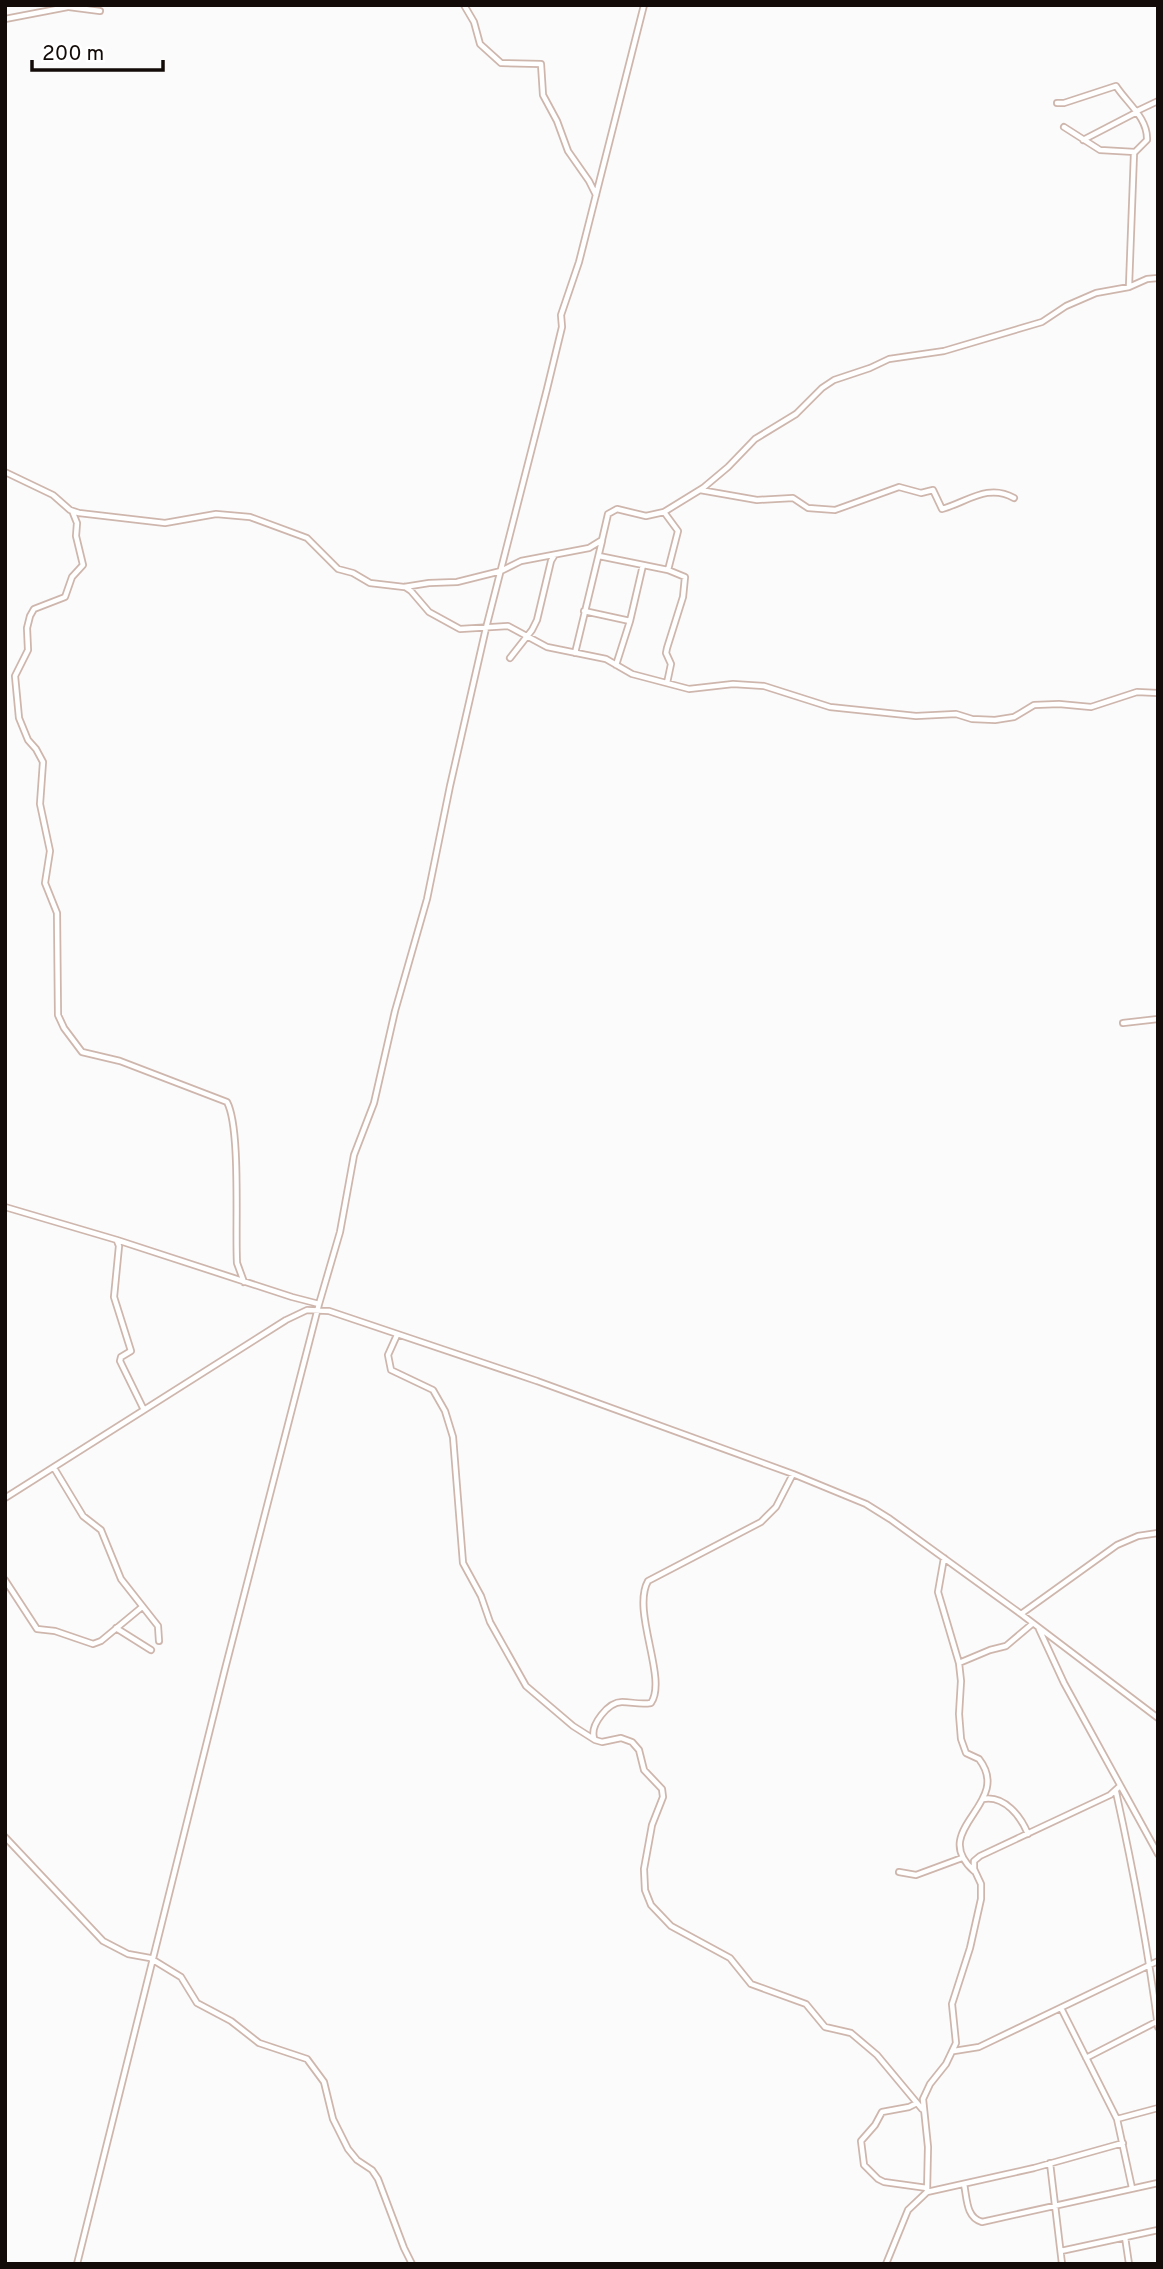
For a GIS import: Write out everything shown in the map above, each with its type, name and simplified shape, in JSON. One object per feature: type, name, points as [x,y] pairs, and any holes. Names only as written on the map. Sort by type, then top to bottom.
[{"type":"street","points":[[5,19],[78,5]]},
{"type":"street","points":[[464,5],[474,22],[480,44],[501,63],[531,62],[542,65],[543,95],[557,121],[568,151],[596,195]]},
{"type":"street","points":[[77,2264],[225,1669],[340,1232],[354,1155],[374,1103],[395,1011],[427,900],[434,856],[486,628],[561,333],[561,315],[570,292],[596,195],[644,5]]},
{"type":"street","points":[[68,7],[100,11]]},
{"type":"street","points":[[1056,103],[1065,103],[1116,86],[1139,112],[1148,138],[1135,152],[1129,287]]},
{"type":"street","points":[[1083,141],[1158,101]]},
{"type":"street","points":[[1064,127],[1083,141],[1106,152],[1135,152]]},
{"type":"street","points":[[575,653],[608,514],[613,510],[646,516],[664,512],[699,490],[728,467],[755,439],[796,414],[834,380],[889,359],[944,351],[1042,322],[1066,306],[1096,293],[1158,278]]},
{"type":"street","points":[[5,472],[53,495],[72,511],[77,523],[76,536],[83,565],[72,577],[65,597],[34,610],[30,616],[27,628],[28,650],[15,676],[19,718],[27,740],[43,762],[40,804],[50,850],[45,883],[57,913],[58,1014],[64,1028],[82,1052],[120,1061],[226,1102],[231,1114],[233,1137],[237,1264],[244,1282]]},
{"type":"street","points":[[699,490],[757,500],[793,498],[808,508],[829,510],[899,488],[921,493],[933,491],[942,509],[988,492],[1000,492],[1014,498]]},
{"type":"street","points":[[72,511],[165,523],[216,514],[250,517],[307,538],[338,569],[353,573],[370,583],[404,587],[453,583],[501,571],[521,561],[589,548],[602,540]]},
{"type":"street","points":[[664,512],[678,531],[668,570]]},
{"type":"street","points":[[510,658],[537,620],[554,555]]},
{"type":"street","points":[[599,556],[668,570],[685,577],[676,623],[667,648],[671,666],[667,683]]},
{"type":"street","points":[[616,665],[643,565]]},
{"type":"street","points":[[404,587],[411,591],[429,612],[455,627],[469,630],[508,626],[547,647],[606,659],[632,674],[689,689],[733,684],[764,685],[830,707],[916,716],[956,714],[972,719],[995,720],[1014,718],[1034,705],[1091,707],[1132,694],[1158,693]]},
{"type":"street","points":[[584,611],[630,621]]},
{"type":"street","points":[[1122,1023],[1158,1019]]},
{"type":"street","points":[[5,1207],[117,1240],[319,1306],[537,1381],[793,1474],[866,1504],[1021,1614],[1158,1718]]},
{"type":"street","points":[[117,1240],[119,1246],[114,1297],[131,1351],[121,1357],[120,1361],[144,1409]]},
{"type":"street","points":[[5,1498],[286,1320],[319,1306]]},
{"type":"street","points":[[397,1335],[388,1355],[391,1370],[432,1390],[451,1427],[463,1563],[481,1596],[490,1622],[528,1689],[594,1740],[602,1742],[621,1738],[632,1742],[639,1750],[644,1770],[662,1789],[663,1797],[652,1825],[644,1869],[647,1898],[663,1920],[730,1958],[754,1986],[799,2001],[812,2010],[825,2028],[851,2033],[884,2061],[922,2109]]},
{"type":"street","points":[[54,1468],[83,1516],[100,1530],[117,1572],[160,1630],[159,1641]]},
{"type":"street","points":[[594,1740],[593,1726],[615,1704],[644,1704],[650,1703],[654,1698],[655,1677],[644,1605],[646,1584],[761,1522],[772,1512],[793,1474]]},
{"type":"street","points":[[1021,1614],[1117,1545],[1138,1536],[1158,1533]]},
{"type":"street","points":[[943,1558],[939,1600],[959,1663],[961,1681],[958,1702],[962,1745],[966,1753],[979,1759],[988,1777],[983,1799],[961,1837],[958,1850],[975,1872]]},
{"type":"street","points":[[5,1580],[34,1626],[40,1631],[54,1631],[93,1644],[101,1641],[142,1607]]},
{"type":"street","points":[[959,1663],[1006,1646],[1032,1624]]},
{"type":"street","points":[[116,1628],[151,1650]]},
{"type":"street","points":[[1038,1628],[1067,1689],[1158,1854]]},
{"type":"street","points":[[886,2264],[908,2210],[927,2190],[929,2147],[922,2109],[927,2089],[954,2051],[957,2038],[952,2010],[953,1998],[967,1957],[981,1899],[981,1884],[973,1864],[976,1859],[1116,1792],[1120,1786]]},
{"type":"street","points":[[987,1787],[993,1799]]},
{"type":"street","points":[[1116,1792],[1130,1849],[1158,2027]]},
{"type":"street","points":[[983,1799],[993,1799],[1017,1813],[1028,1834]]},
{"type":"street","points":[[5,1837],[97,1936],[128,1954],[148,1957],[184,1979],[193,1998],[202,2007],[231,2021],[259,2043],[297,2054],[311,2063],[324,2082],[333,2119],[348,2149],[376,2175],[412,2264]]},
{"type":"street","points":[[899,1872],[916,1875],[962,1858]]},
{"type":"street","points":[[954,2051],[979,2047],[1158,1961]]},
{"type":"street","points":[[1061,2008],[1117,2119],[1132,2188]]},
{"type":"street","points":[[1086,2058],[1157,2021]]},
{"type":"street","points":[[917,2103],[882,2112],[875,2126],[861,2141],[864,2165],[878,2179],[927,2190],[964,2185],[1123,2143]]},
{"type":"street","points":[[1117,2119],[1158,2108]]},
{"type":"street","points":[[1050,2163],[1062,2264]]},
{"type":"street","points":[[964,2185],[970,2214],[976,2221],[986,2222],[1158,2183]]},
{"type":"street","points":[[1061,2251],[1158,2230]]},
{"type":"street","points":[[1125,2237],[1129,2264]]}]
